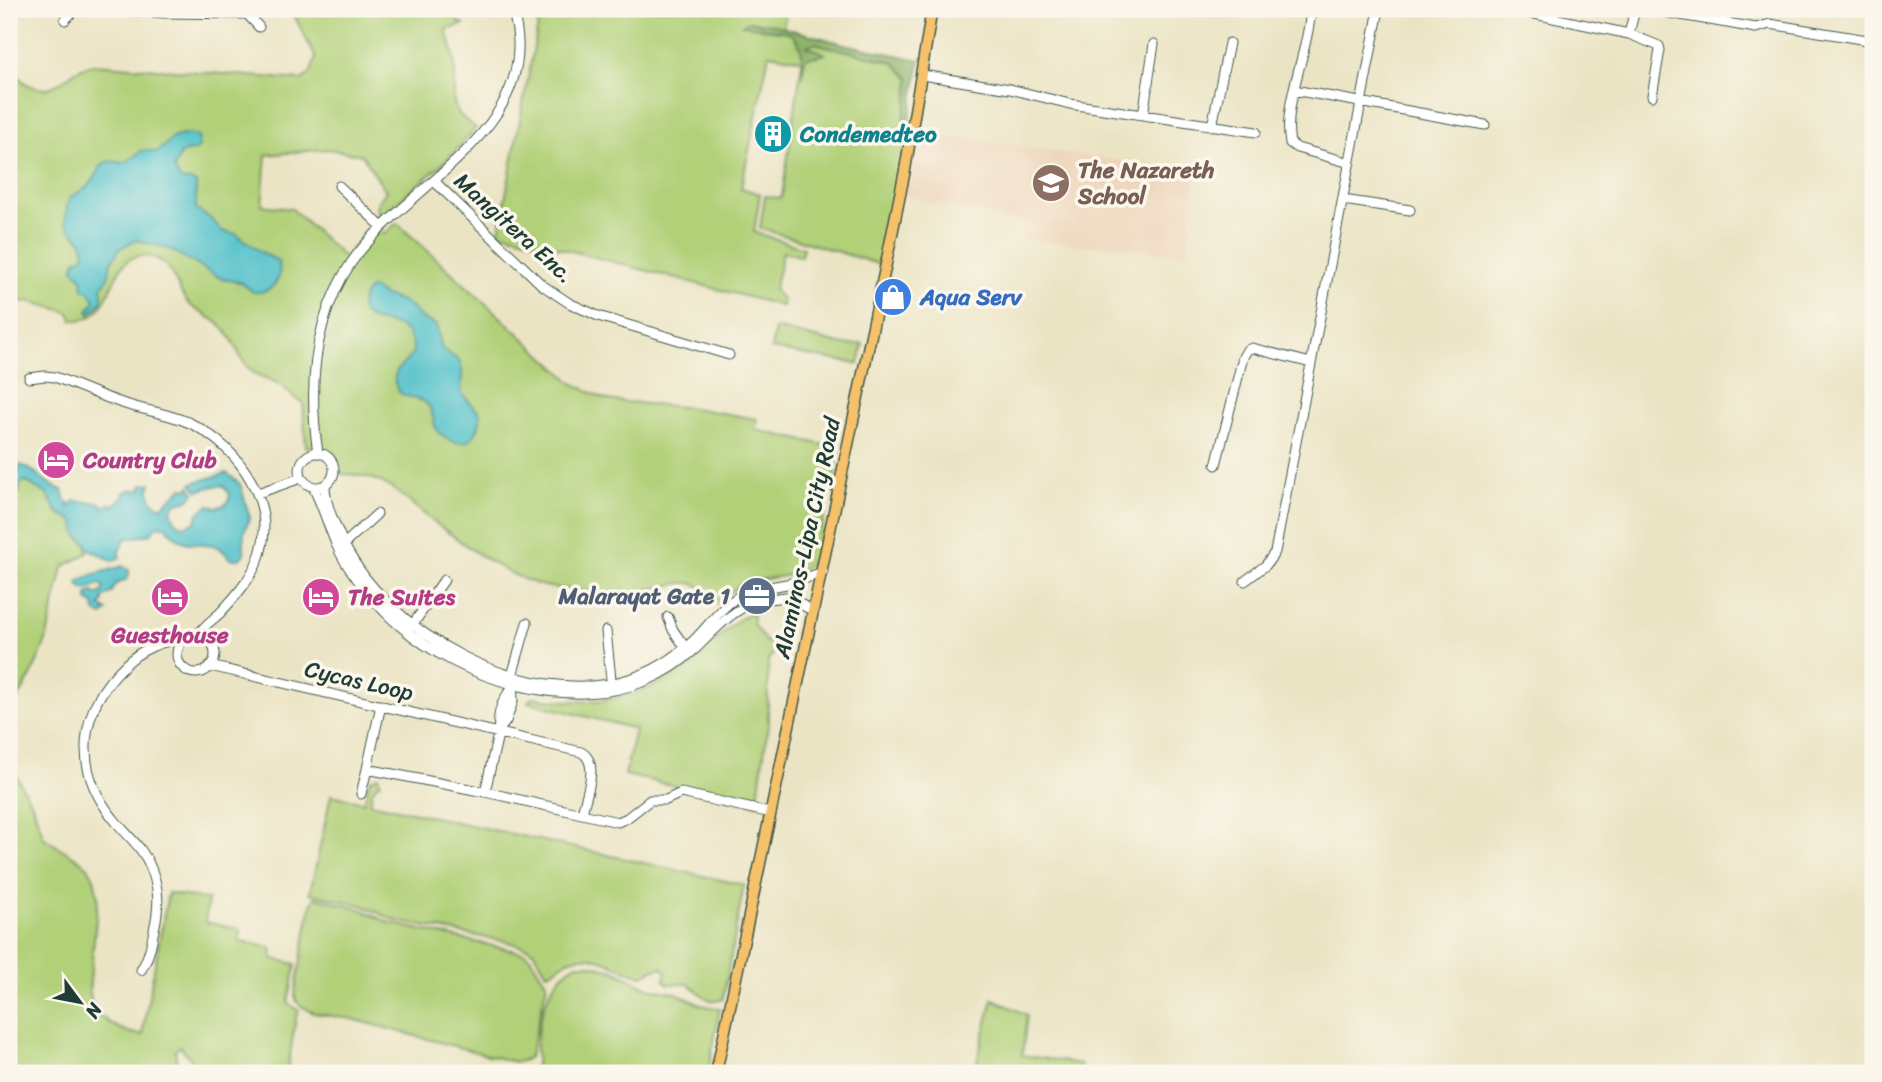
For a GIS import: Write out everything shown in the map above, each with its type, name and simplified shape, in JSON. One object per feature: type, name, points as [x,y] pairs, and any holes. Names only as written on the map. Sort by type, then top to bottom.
[{"type":"main road","name":"Alaminos-Lipa City Road","points":[[716,1073],[903,183],[932,9]]},
{"type":"street","points":[[65,20],[75,9]]},
{"type":"street","points":[[103,9],[165,13],[245,11],[259,27]]},
{"type":"street","points":[[318,453],[312,387],[318,344],[326,314],[351,264],[382,227],[483,134],[506,97],[512,82],[518,46],[513,9]]},
{"type":"street","points":[[1311,9],[1308,38],[1294,90],[1290,143],[1297,148],[1350,163]]},
{"type":"street","points":[[1245,581],[1266,565],[1275,552],[1379,9]]},
{"type":"street","points":[[1511,9],[1629,34],[1660,47],[1653,96]]},
{"type":"street","points":[[1629,34],[1635,9]]},
{"type":"street","points":[[1658,9],[1756,28],[1770,24],[1873,41]]},
{"type":"street","points":[[1212,126],[1229,43]]},
{"type":"street","points":[[1143,115],[1154,44]]},
{"type":"street","points":[[922,75],[1010,89],[1070,104],[1256,132]]},
{"type":"street","points":[[1294,90],[1485,125]]},
{"type":"street","name":"Mangitera Enc.","points":[[435,181],[542,285],[561,298],[598,316],[729,355]]},
{"type":"street","points":[[339,186],[382,227]]},
{"type":"street","points":[[1343,200],[1410,210]]},
{"type":"street","points":[[1216,465],[1247,350],[1252,348],[1311,363]]},
{"type":"street","points":[[29,378],[55,377],[123,403],[191,424],[207,434],[246,472],[262,504],[264,527],[261,551],[255,567],[232,600],[198,635]]},
{"type":"street","points":[[313,487],[325,485],[333,477],[334,466],[328,457],[318,453],[312,453],[302,461],[301,478],[313,487],[341,547],[374,589],[410,628],[512,682],[612,687],[688,651],[732,614],[762,600],[792,599],[814,611]]},
{"type":"street","points":[[258,493],[301,478]]},
{"type":"street","points":[[325,485],[326,498],[341,547]]},
{"type":"street","points":[[341,547],[377,514]]},
{"type":"street","points":[[688,651],[729,604],[742,594],[792,583],[823,572]]},
{"type":"street","points":[[410,628],[444,580]]},
{"type":"street","points":[[760,589],[762,600]]},
{"type":"street","points":[[668,617],[673,630],[688,651]]},
{"type":"street","points":[[485,792],[499,731],[498,719],[512,682],[527,623]]},
{"type":"street","points":[[606,631],[612,687]]},
{"type":"street","points":[[141,970],[148,961],[159,908],[158,888],[145,855],[113,819],[96,789],[88,758],[87,725],[100,695],[130,660],[165,642],[182,641],[198,635],[209,640],[215,650],[210,666]]},
{"type":"street","name":"Cycas Loop","points":[[182,641],[177,652],[183,667],[197,673],[210,666],[581,752],[588,757],[591,770],[582,814]]},
{"type":"street","points":[[361,794],[381,705]]},
{"type":"street","points":[[367,769],[618,822],[650,800],[666,800],[681,793],[771,813]]},
{"type":"shaded area","name":"The Nazareth School","points":[[914,132],[1197,171],[1187,254],[1020,239],[1022,222],[904,196]]},
{"type":"green space","points":[[9,9],[13,9],[11,52],[16,72],[21,80],[29,85],[48,88],[94,64],[301,80],[310,74],[316,58],[291,9],[453,9],[459,23],[465,24],[446,30],[454,59],[454,103],[460,115],[476,128],[445,162],[380,216],[377,203],[386,191],[362,155],[328,149],[266,155],[262,205],[292,209],[345,258],[372,224],[384,234],[397,223],[574,384],[602,398],[693,408],[757,419],[755,430],[839,448],[833,490],[827,494],[818,547],[811,563],[794,574],[743,584],[718,604],[702,588],[689,583],[613,593],[570,590],[534,583],[479,555],[380,481],[341,474],[333,456],[319,448],[306,447],[303,402],[294,398],[278,383],[249,369],[225,330],[188,303],[173,275],[156,258],[133,257],[124,264],[98,311],[87,318],[72,320],[70,314],[65,311],[28,301],[9,304]]},
{"type":"green space","points":[[541,9],[781,9],[786,14],[783,28],[750,21],[761,29],[793,35],[803,51],[803,60],[769,54],[741,188],[760,194],[754,232],[803,248],[801,256],[783,252],[774,290],[783,300],[782,306],[499,232]]},
{"type":"green space","points":[[749,21],[920,60],[907,133],[903,133],[903,126],[909,78],[893,62],[814,43],[807,46],[825,54],[808,57],[800,76],[801,51],[794,36],[788,32],[742,25]]},
{"type":"green space","points":[[814,43],[893,62],[909,78],[902,131],[907,133],[878,264],[760,228],[765,196],[782,196],[800,76],[805,59],[809,55],[806,45]]},
{"type":"green space","points":[[775,328],[844,345],[863,344],[859,364],[771,349]]},
{"type":"green space","points":[[25,481],[47,494],[57,512],[74,521],[79,538],[87,544],[88,553],[63,567],[46,641],[31,676],[9,713],[9,493],[11,495],[19,492],[20,484]]},
{"type":"green space","points":[[753,612],[753,624],[766,642],[778,640],[780,645],[768,660],[768,725],[757,804],[625,775],[635,729],[528,702],[532,697],[577,701],[620,697],[661,683],[699,657],[731,626]]},
{"type":"green space","points":[[9,764],[32,804],[44,838],[88,867],[94,878],[98,898],[89,992],[95,1009],[101,1016],[116,1027],[142,1035],[168,893],[208,900],[205,922],[240,929],[240,941],[272,948],[273,959],[296,964],[288,1003],[299,1011],[287,1073],[195,1073],[192,1060],[180,1046],[175,1051],[179,1073],[9,1073]]},
{"type":"green space","points":[[378,776],[381,783],[378,782],[372,792],[370,803],[744,885],[723,999],[712,1001],[688,984],[668,984],[664,980],[666,972],[662,967],[643,976],[599,959],[581,957],[568,960],[547,973],[534,952],[528,948],[397,921],[361,905],[310,893],[331,795],[364,802],[370,780]]},
{"type":"green space","points":[[315,897],[360,909],[390,923],[525,953],[547,984],[530,1056],[519,1061],[508,1060],[352,1019],[314,1013],[301,1006],[295,996],[296,987],[311,905]]},
{"type":"green space","points":[[577,964],[614,970],[648,988],[676,993],[701,1005],[720,1009],[708,1073],[534,1073],[537,1034],[547,999],[559,979]]},
{"type":"green space","points":[[993,999],[1027,1015],[1022,1055],[1081,1064],[1079,1073],[974,1073]]},
{"type":"water","points":[[189,134],[198,136],[199,147],[181,153],[174,168],[179,178],[196,183],[196,209],[222,231],[236,234],[278,261],[278,279],[266,291],[253,292],[242,283],[220,278],[169,249],[136,240],[120,248],[102,287],[102,301],[90,314],[88,311],[95,300],[88,290],[83,289],[82,278],[73,269],[76,260],[85,256],[80,240],[66,224],[70,198],[87,187],[105,163],[124,163],[143,150],[157,152],[174,137]]},
{"type":"water","points":[[372,288],[385,296],[402,301],[421,318],[436,325],[442,349],[457,359],[462,367],[462,394],[480,413],[479,425],[471,439],[461,443],[454,442],[439,433],[427,404],[398,391],[395,378],[397,371],[410,357],[413,344],[398,326],[373,320],[362,312],[363,298]]},
{"type":"water","points":[[20,465],[62,490],[69,507],[74,501],[101,503],[103,507],[111,503],[113,506],[125,496],[123,493],[132,489],[136,491],[143,488],[142,485],[151,483],[149,490],[152,501],[161,507],[182,488],[187,489],[190,486],[194,492],[191,498],[175,504],[171,511],[175,521],[183,526],[196,522],[198,513],[209,505],[216,508],[227,504],[230,495],[224,486],[198,491],[192,483],[227,473],[240,484],[250,518],[244,532],[244,555],[239,559],[230,559],[214,546],[183,541],[174,536],[166,526],[156,526],[151,534],[125,539],[119,551],[120,557],[113,561],[87,548],[87,543],[77,534],[74,521],[57,512],[47,494],[25,481],[20,484],[20,491],[9,496],[10,477]]},
{"type":"water","points":[[122,566],[129,570],[129,576],[116,584],[112,592],[103,598],[100,606],[107,611],[102,616],[95,612],[94,604],[89,602],[87,597],[89,593],[94,592],[96,595],[102,592],[104,586],[99,584],[86,590],[79,586],[78,582],[88,576]]},
{"type":"place","name":"Condemedteo","points":[[773,134]]},
{"type":"place","name":"The Nazareth School","points":[[1051,183]]},
{"type":"place","name":"Aqua Serv","points":[[893,297]]},
{"type":"place","name":"Country Club","points":[[56,460]]},
{"type":"place","name":"Malarayat Gate 1","points":[[757,596]]},
{"type":"place","name":"Guesthouse","points":[[170,597]]},
{"type":"place","name":"The Suites","points":[[321,597]]}]
